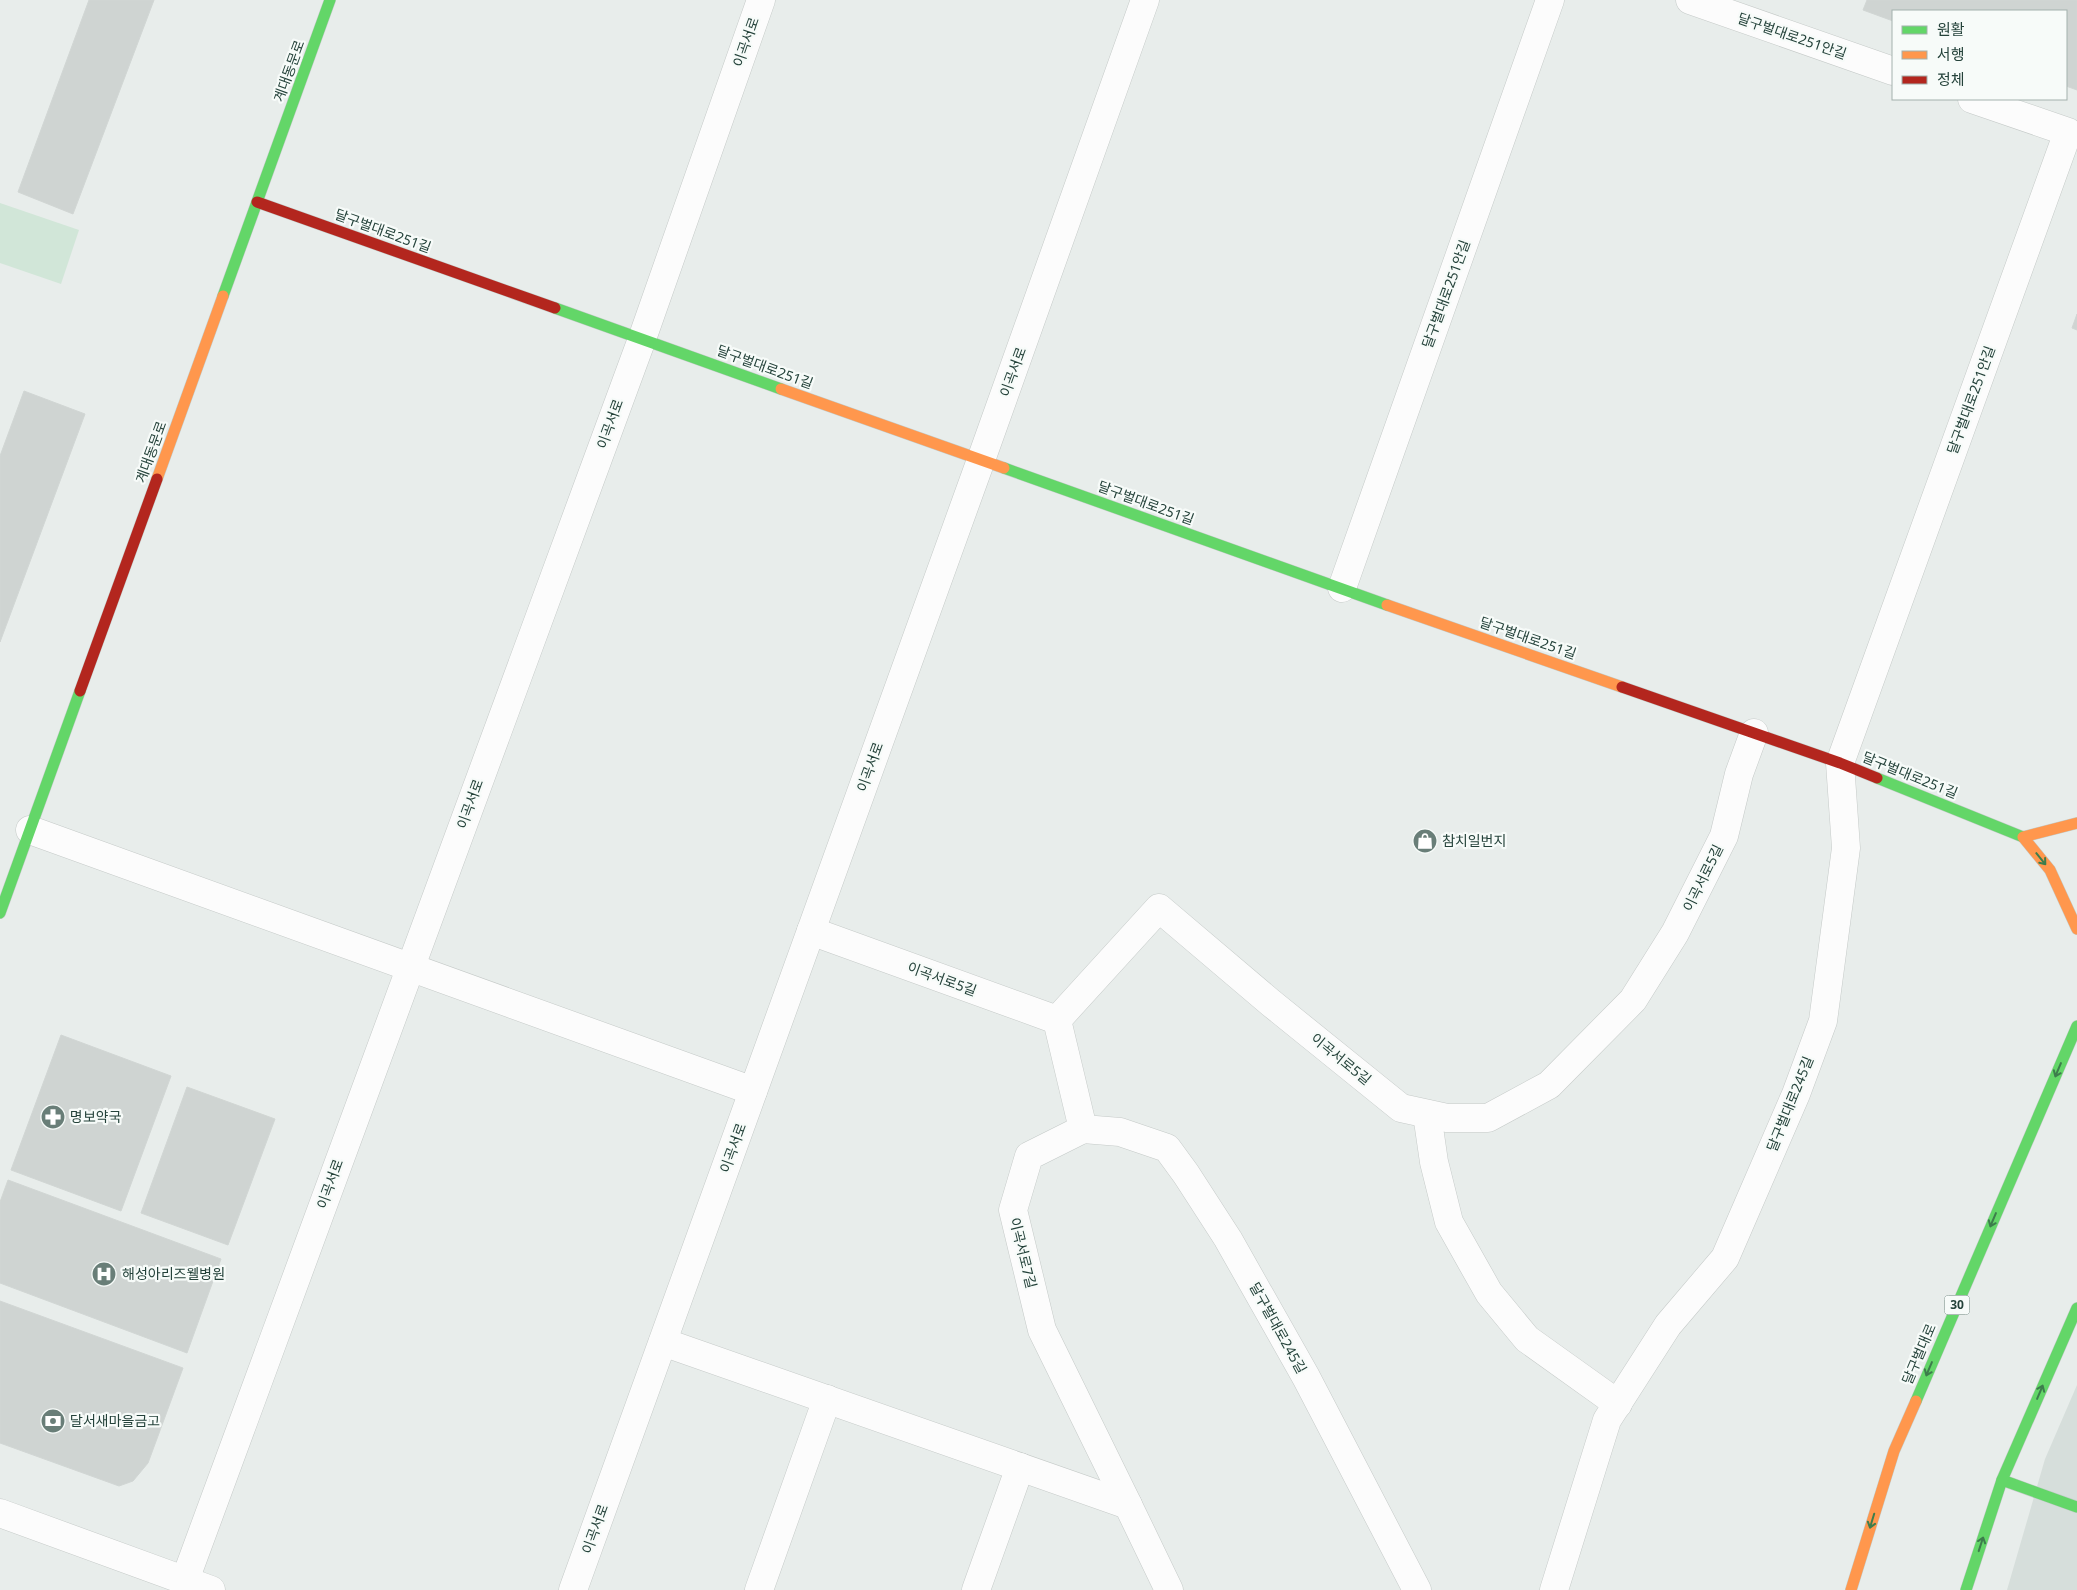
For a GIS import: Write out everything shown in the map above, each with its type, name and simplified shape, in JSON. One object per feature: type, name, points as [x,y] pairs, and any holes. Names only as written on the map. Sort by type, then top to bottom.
[{"type":"street","name":"계대동문로","points":[[0,913],[330,0]]},
{"type":"street","name":"이곡서로","points":[[185,1580],[642,339],[761,0]]},
{"type":"street","name":"이곡서로","points":[[573,1590],[982,460],[1145,0]]},
{"type":"street","name":"달구벌대로251안길","points":[[1342,588],[1550,0]]},
{"type":"street","name":"달구벌대로251안길","points":[[1690,0],[1892,71]]},
{"type":"street","name":"달구벌대로251안길","points":[[1840,763],[2068,132],[1975,100]]},
{"type":"street","name":"달구벌대로251길","points":[[257,202],[1840,763],[2023,837]]},
{"type":"street","name":"이곡서로5길","points":[[811,931],[1057,1020],[1159,908],[1271,1003],[1401,1108],[1447,1118],[1488,1118],[1549,1085],[1633,1000],[1675,934],[1724,836],[1739,774],[1754,733]]},
{"type":"street","name":"달구벌대로245길","points":[[1554,1590],[1607,1420],[1668,1325],[1725,1258],[1796,1094],[1822,1021],[1846,848],[1840,763]]},
{"type":"street","points":[[2077,823],[2023,837],[2050,870],[2077,930]]},
{"type":"street","points":[[30,830],[753,1091]]},
{"type":"street","points":[[1057,1020],[1083,1129]]},
{"type":"street","name":"달구벌대로","points":[[1851,1590],[1894,1451],[2077,1026]]},
{"type":"street","points":[[1427,1114],[1434,1162],[1449,1222],[1489,1293],[1527,1340],[1618,1404]]},
{"type":"street","name":"달구벌대로245길","points":[[1083,1129],[1120,1132],[1167,1148],[1186,1174],[1228,1239],[1306,1377],[1417,1590]]},
{"type":"street","name":"이곡서로7길","points":[[1083,1129],[1029,1156],[1012,1210],[1042,1330],[1169,1590]]},
{"type":"street","points":[[1966,1590],[2002,1480],[2077,1308]]},
{"type":"street","points":[[663,1342],[1128,1505]]},
{"type":"street","points":[[759,1590],[827,1399]]},
{"type":"street","points":[[976,1590],[1020,1467]]},
{"type":"street","points":[[2002,1480],[2077,1507]]},
{"type":"street","points":[[0,1513],[211,1590]]},
{"type":"shaded area","points":[[2077,1385],[2077,1590],[2007,1590],[2045,1459]]},
{"type":"green space","points":[[0,203],[79,230],[61,284],[0,263]]},
{"type":"building","points":[[89,0],[154,0],[73,214],[18,192]]},
{"type":"building","points":[[1867,0],[2077,0],[2077,90],[2067,86],[2067,10],[1892,10],[1892,21],[1863,10]]},
{"type":"building","points":[[2077,314],[2077,330],[2072,328]]},
{"type":"building","points":[[24,391],[85,414],[0,642],[0,456]]},
{"type":"building","points":[[61,1035],[171,1076],[121,1211],[11,1170]]},
{"type":"building","points":[[187,1087],[275,1119],[228,1245],[141,1213]]},
{"type":"building","points":[[8,1180],[221,1259],[187,1353],[0,1283],[0,1202]]},
{"type":"building","points":[[0,1301],[183,1368],[148,1463],[133,1481],[119,1486],[0,1443]]},
{"type":"traffic: fast","points":[[223,296],[330,0]]},
{"type":"traffic: fast","points":[[555,308],[781,389]]},
{"type":"traffic: fast","points":[[1004,468],[1387,605]]},
{"type":"traffic: fast","points":[[0,913],[80,691]]},
{"type":"traffic: fast","points":[[1877,778],[2023,837]]},
{"type":"traffic: fast","points":[[1916,1401],[2077,1026]]},
{"type":"traffic: fast","points":[[1966,1590],[2002,1480],[2077,1308]]},
{"type":"traffic: fast","points":[[2002,1480],[2077,1507]]},
{"type":"traffic: slow","points":[[157,479],[223,296]]},
{"type":"traffic: slow","points":[[781,389],[1004,468]]},
{"type":"traffic: slow","points":[[1387,605],[1622,687]]},
{"type":"traffic: slow","points":[[2077,823],[2023,837],[2050,870],[2077,929]]},
{"type":"traffic: slow","points":[[1851,1590],[1894,1451],[1916,1401]]},
{"type":"traffic: jam","points":[[257,202],[555,308]]},
{"type":"traffic: jam","points":[[80,691],[157,479]]},
{"type":"traffic: jam","points":[[1622,687],[1840,763],[1877,778]]},
{"type":"place","name":"참치일번지","points":[[1425,841]]},
{"type":"place","name":"명보약국","points":[[53,1117]]},
{"type":"place","name":"해성아리즈웰병원","points":[[104,1274]]},
{"type":"place","name":"달서새마을금고","points":[[53,1421]]}]
